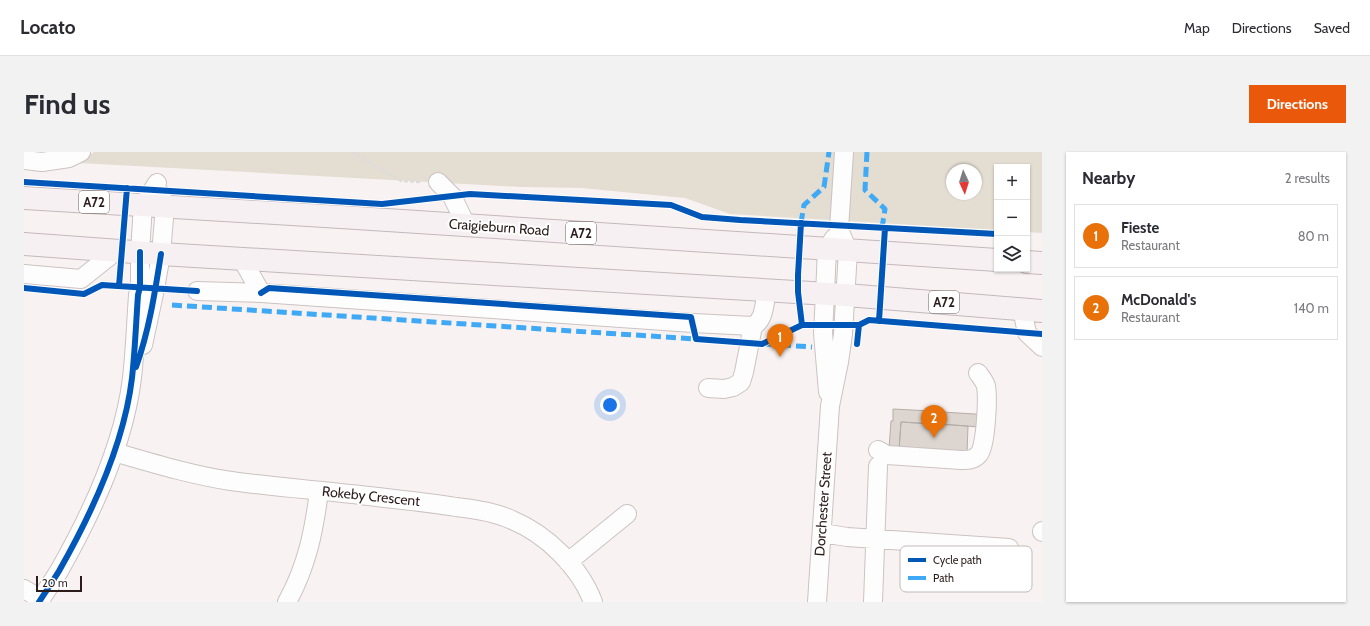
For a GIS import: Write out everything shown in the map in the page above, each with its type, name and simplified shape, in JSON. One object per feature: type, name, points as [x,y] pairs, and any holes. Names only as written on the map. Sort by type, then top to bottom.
[{"type":"main road","name":"Craigieburn Road","points":[[24,198],[994,260]]},
{"type":"main road","name":"A72","points":[[24,244],[242,259],[835,294],[1032,310]]},
{"type":"main road","points":[[1030,262],[1042,263]]},
{"type":"street","points":[[24,160],[42,162],[69,158],[80,152]]},
{"type":"street","points":[[844,152],[839,229],[848,251]]},
{"type":"street","points":[[438,182],[452,196],[466,225]]},
{"type":"street","points":[[24,588],[40,601],[71,549],[92,507],[114,452],[132,378],[138,296],[150,253],[154,206]]},
{"type":"street","points":[[827,249],[839,229]]},
{"type":"street","name":"Dorchester Street","points":[[817,602],[830,406],[844,334],[827,249]]},
{"type":"street","points":[[24,274],[81,279],[116,250]]},
{"type":"street","name":"Dorchester Street","points":[[835,294],[848,251]]},
{"type":"street","points":[[242,259],[262,293]]},
{"type":"street","points":[[197,290],[262,293],[752,326],[758,324],[762,316],[767,291]]},
{"type":"street","points":[[1032,310],[1027,333],[1042,347]]},
{"type":"street","points":[[708,388],[724,389],[733,387],[740,382],[744,372],[752,326]]},
{"type":"street","points":[[874,602],[878,458],[887,454],[961,460],[973,459],[978,455],[982,450],[985,436],[987,395],[984,380],[978,373]]},
{"type":"street","points":[[977,392],[976,428],[982,450]]},
{"type":"street","name":"Rokeby Crescent","points":[[114,452],[166,467],[231,481],[444,505],[496,514],[529,528],[545,539],[568,562],[583,582],[593,602]]},
{"type":"street","points":[[287,602],[300,575],[310,547],[315,524],[319,491]]},
{"type":"street","points":[[568,562],[627,514]]},
{"type":"street","points":[[822,533],[847,537],[979,546]]},
{"type":"path","points":[[352,152],[401,181],[438,182]]},
{"type":"shaded area","points":[[94,152],[1042,152],[1042,233],[1030,232],[1030,164],[994,164],[994,230],[730,214],[685,198],[581,188],[521,187],[79,163]]},
{"type":"building","points":[[893,409],[931,411],[931,424],[901,422],[899,450],[889,449]]},
{"type":"building","points":[[942,412],[991,415],[990,428],[942,424]]},
{"type":"building","points":[[901,422],[968,426],[967,454],[899,450]]},
{"type":"marked path","points":[[801,223],[804,205],[824,187],[829,152]]},
{"type":"marked path","points":[[867,152],[865,190],[885,209],[882,228]]},
{"type":"marked path","points":[[172,305],[696,339]]},
{"type":"marked path","points":[[766,344],[812,347]]},
{"type":"cycle path","points":[[24,182],[382,204],[470,194],[671,205],[702,217],[740,220],[994,234]]},
{"type":"cycle path","points":[[119,286],[127,188]]},
{"type":"cycle path","points":[[801,223],[798,292],[802,325]]},
{"type":"cycle path","points":[[879,321],[885,228]]},
{"type":"cycle path","points":[[39,602],[59,571],[83,526],[105,478],[122,428],[132,378],[138,295],[140,287],[140,252]]},
{"type":"cycle path","points":[[136,367],[148,325],[161,254]]},
{"type":"cycle path","points":[[24,288],[84,294],[102,285],[197,291]]},
{"type":"cycle path","points":[[261,293],[269,288],[691,317],[696,339],[762,344],[802,325],[859,325]]},
{"type":"cycle path","points":[[857,344],[859,325],[869,320],[1042,334]]},
{"type":"place","name":"Fieste","points":[[780,357]]},
{"type":"place","name":"McDonald's","points":[[934,438]]}]
